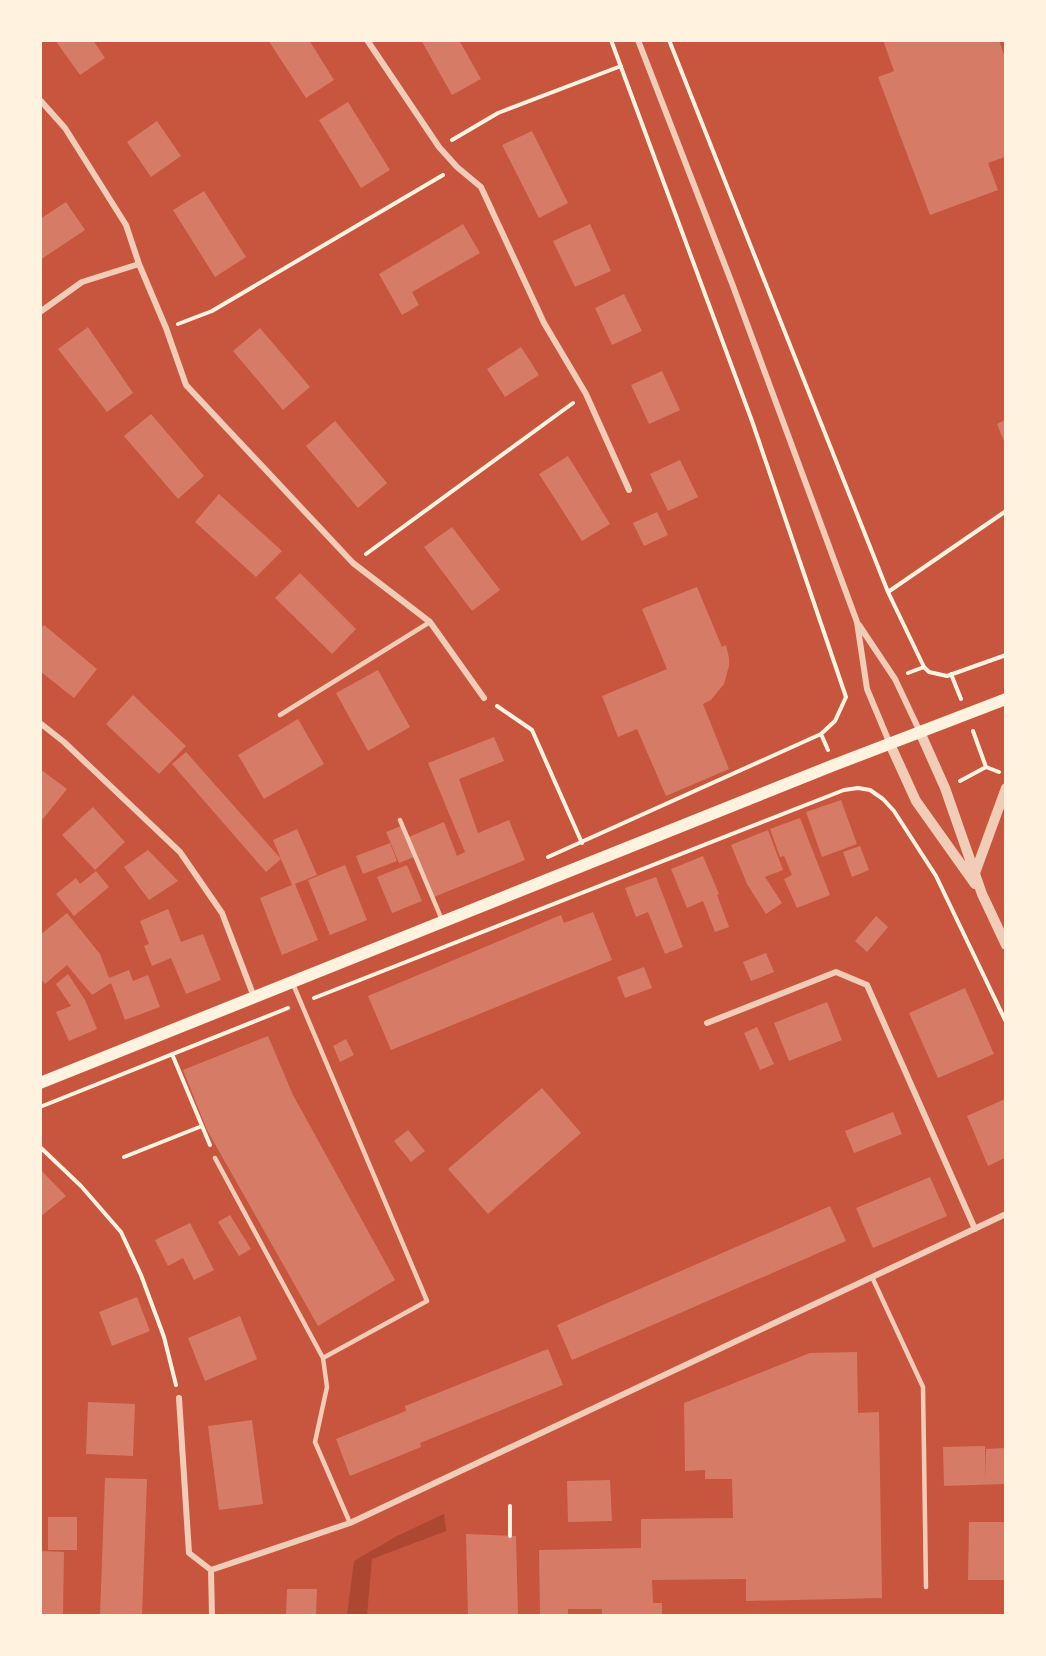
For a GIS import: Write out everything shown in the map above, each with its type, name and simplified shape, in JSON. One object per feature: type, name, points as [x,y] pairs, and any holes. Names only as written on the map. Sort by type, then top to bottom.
[{"type":"main road","points":[[40,1083],[1005,699]]},
{"type":"street","points":[[368,40],[439,147],[457,168],[481,188],[544,323],[586,394],[629,489]]},
{"type":"street","points":[[638,40],[733,286],[857,622],[867,689],[916,801],[982,894]]},
{"type":"street","points":[[40,100],[65,128],[126,225],[186,385],[353,563],[430,622],[483,698]]},
{"type":"street","points":[[40,312],[82,282],[139,264]]},
{"type":"street","points":[[857,622],[895,679],[920,732],[945,788],[982,894],[1005,945]]},
{"type":"street","points":[[40,723],[64,742],[180,852],[222,913],[254,997]]},
{"type":"street","points":[[975,873],[1005,788]]},
{"type":"street","points":[[706,1023],[837,972],[867,985],[975,1228]]},
{"type":"street","points":[[211,1570],[350,1523],[1005,1214]]},
{"type":"street","points":[[179,1398],[189,1553],[211,1570]]},
{"type":"street","points":[[211,1570],[212,1616]]},
{"type":"lane","points":[[280,715],[430,622]]},
{"type":"lane","points":[[400,820],[443,922]]},
{"type":"lane","points":[[292,982],[427,1301],[323,1358]]},
{"type":"lane","points":[[215,1158],[323,1358],[327,1387],[315,1442],[350,1523]]},
{"type":"lane","points":[[872,1277],[923,1387],[926,1587]]},
{"type":"path","points":[[540,861],[821,735],[835,721],[846,697],[752,421],[611,40]]},
{"type":"path","points":[[669,40],[888,592],[924,667],[929,672],[939,675],[951,674],[1005,655]]},
{"type":"path","points":[[439,147],[498,113],[621,66]]},
{"type":"path","points":[[166,328],[212,311],[457,168]]},
{"type":"path","points":[[353,563],[586,394]]},
{"type":"path","points":[[888,592],[1005,511]]},
{"type":"path","points":[[912,672],[924,667]]},
{"type":"path","points":[[951,674],[959,694]]},
{"type":"path","points":[[846,697],[852,695]]},
{"type":"path","points":[[483,698],[532,730],[591,863]]},
{"type":"path","points":[[821,735],[824,742]]},
{"type":"path","points":[[974,735],[986,767],[1003,774]]},
{"type":"path","points":[[959,782],[986,767]]},
{"type":"path","points":[[40,1107],[843,788],[870,790],[894,811],[936,876],[1005,1022]]},
{"type":"path","points":[[172,1054],[215,1158]]},
{"type":"path","points":[[124,1157],[201,1126]]},
{"type":"path","points":[[40,1147],[81,1186],[121,1232],[141,1275],[164,1337],[179,1398]]},
{"type":"path","points":[[510,1506],[510,1536]]},
{"type":"shaded area","points":[[444,1514],[446,1531],[372,1559],[367,1615],[347,1615],[354,1561],[397,1536]]},
{"type":"building","points":[[55,40],[93,40],[105,58],[80,75]]},
{"type":"building","points":[[268,40],[309,40],[334,80],[306,98]]},
{"type":"building","points":[[421,40],[459,40],[481,79],[452,95]]},
{"type":"building","points":[[883,40],[999,40],[1005,58],[1005,157],[988,163],[998,190],[930,215],[878,77],[894,71]]},
{"type":"building","points":[[348,102],[390,170],[361,188],[319,120]]},
{"type":"building","points":[[157,121],[181,156],[151,177],[127,142]]},
{"type":"building","points":[[532,131],[568,203],[539,218],[502,145]]},
{"type":"building","points":[[204,191],[246,257],[215,277],[173,210]]},
{"type":"building","points":[[66,202],[85,230],[40,260],[40,219]]},
{"type":"building","points":[[463,224],[480,253],[412,292],[419,305],[402,315],[379,274]]},
{"type":"building","points":[[590,224],[611,271],[575,287],[553,241]]},
{"type":"building","points":[[624,294],[642,331],[612,345],[595,308]]},
{"type":"building","points":[[88,327],[133,393],[107,412],[58,349]]},
{"type":"building","points":[[260,328],[310,387],[283,410],[233,351]]},
{"type":"building","points":[[521,347],[539,375],[505,397],[487,369]]},
{"type":"building","points":[[662,371],[680,410],[649,424],[631,385]]},
{"type":"building","points":[[151,414],[204,476],[178,499],[124,436]]},
{"type":"building","points":[[1005,420],[1005,444],[997,424]]},
{"type":"building","points":[[335,421],[387,483],[358,508],[306,446]]},
{"type":"building","points":[[568,456],[610,524],[582,541],[539,474]]},
{"type":"building","points":[[680,460],[698,497],[668,511],[650,474]]},
{"type":"building","points":[[219,494],[282,551],[256,577],[195,522]]},
{"type":"building","points":[[657,512],[668,535],[644,546],[633,523]]},
{"type":"building","points":[[452,527],[500,590],[472,611],[424,547]]},
{"type":"building","points":[[300,573],[356,629],[332,654],[275,598]]},
{"type":"building","points":[[697,587],[722,647],[726,645],[729,658],[724,684],[711,700],[703,704],[729,769],[666,796],[637,729],[618,737],[602,696],[667,669],[642,609]]},
{"type":"building","points":[[44,625],[97,669],[74,698],[40,671],[40,629]]},
{"type":"building","points":[[378,670],[410,727],[368,751],[336,693]]},
{"type":"building","points":[[133,695],[186,746],[159,774],[106,724]]},
{"type":"building","points":[[298,719],[324,764],[264,799],[238,755]]},
{"type":"building","points":[[494,737],[504,761],[459,779],[478,833],[509,820],[525,860],[434,897],[409,837],[444,822],[457,856],[465,852],[428,763]]},
{"type":"building","points":[[186,752],[281,859],[266,872],[172,764]]},
{"type":"building","points":[[40,769],[67,789],[42,820],[40,819]]},
{"type":"building","points":[[841,800],[857,844],[822,857],[806,812]]},
{"type":"building","points":[[93,807],[125,842],[95,870],[62,835]]},
{"type":"building","points":[[800,818],[830,895],[797,908],[784,879],[792,875],[784,856],[780,857],[770,829]]},
{"type":"building","points":[[401,826],[414,857],[399,863],[386,832]]},
{"type":"building","points":[[297,829],[317,875],[295,884],[318,940],[282,955],[260,898],[292,885],[273,840]]},
{"type":"building","points":[[768,830],[783,870],[765,877],[782,903],[766,914],[747,884],[731,845]]},
{"type":"building","points":[[390,843],[397,861],[363,874],[356,856]]},
{"type":"building","points":[[860,846],[869,870],[852,877],[843,852]]},
{"type":"building","points":[[148,850],[178,881],[149,900],[124,867]]},
{"type":"building","points":[[703,856],[719,894],[717,895],[729,927],[715,932],[703,901],[687,908],[671,869]]},
{"type":"building","points":[[345,865],[367,920],[330,935],[308,880]]},
{"type":"building","points":[[407,865],[422,901],[392,913],[377,877]]},
{"type":"building","points":[[96,871],[109,887],[74,916],[56,894],[76,878],[80,884]]},
{"type":"building","points":[[656,877],[683,947],[665,954],[648,912],[636,917],[625,888]]},
{"type":"building","points":[[168,909],[181,942],[203,934],[221,980],[186,994],[171,958],[152,966],[144,946],[149,944],[140,921]]},
{"type":"building","points":[[593,912],[612,960],[391,1050],[368,996],[561,915],[564,923]]},
{"type":"building","points":[[67,913],[100,954],[109,978],[129,970],[133,981],[148,975],[160,1007],[125,1020],[111,983],[92,995],[67,965],[45,984],[40,978],[40,935]]},
{"type":"building","points":[[876,916],[888,927],[867,952],[855,941]]},
{"type":"building","points":[[766,953],[774,972],[751,981],[743,962]]},
{"type":"building","points":[[644,967],[652,988],[625,998],[617,977]]},
{"type":"building","points":[[68,974],[85,1000],[97,1029],[69,1041],[56,1012],[71,1006],[56,984]]},
{"type":"building","points":[[965,988],[994,1054],[938,1078],[909,1013]]},
{"type":"building","points":[[827,1002],[842,1040],[789,1061],[774,1023]]},
{"type":"building","points":[[757,1027],[774,1064],[760,1070],[744,1033]]},
{"type":"building","points":[[268,1036],[293,1095],[395,1280],[318,1326],[207,1130],[183,1070]]},
{"type":"building","points":[[346,1039],[354,1055],[340,1062],[333,1046]]},
{"type":"building","points":[[542,1088],[581,1133],[488,1214],[448,1169]]},
{"type":"building","points":[[1005,1099],[1005,1158],[988,1166],[967,1116]]},
{"type":"building","points":[[893,1112],[902,1134],[854,1153],[845,1131]]},
{"type":"building","points":[[408,1130],[425,1151],[411,1162],[394,1141]]},
{"type":"building","points":[[40,1169],[66,1196],[40,1217]]},
{"type":"building","points":[[930,1177],[947,1216],[873,1248],[856,1208]]},
{"type":"building","points":[[830,1206],[846,1241],[572,1360],[557,1325]]},
{"type":"building","points":[[230,1215],[251,1249],[239,1256],[218,1222]]},
{"type":"building","points":[[190,1223],[214,1270],[194,1280],[183,1258],[168,1266],[155,1240]]},
{"type":"building","points":[[137,1297],[150,1331],[112,1346],[99,1312]]},
{"type":"building","points":[[240,1316],[257,1359],[205,1381],[188,1338]]},
{"type":"building","points":[[548,1349],[563,1385],[420,1443],[421,1447],[350,1476],[336,1439],[406,1411],[405,1406]]},
{"type":"building","points":[[857,1352],[858,1413],[879,1412],[882,1598],[746,1601],[746,1579],[652,1580],[653,1603],[662,1603],[662,1616],[602,1616],[602,1609],[568,1609],[568,1616],[540,1616],[539,1550],[641,1548],[641,1519],[733,1518],[732,1479],[705,1479],[705,1470],[685,1471],[684,1403],[810,1353]]},
{"type":"building","points":[[88,1402],[135,1404],[133,1456],[86,1454]]},
{"type":"building","points":[[252,1420],[263,1504],[219,1510],[208,1426]]},
{"type":"building","points":[[985,1446],[986,1480],[986,1449],[1005,1448],[1005,1484],[944,1486],[943,1447]]},
{"type":"building","points":[[105,1478],[147,1479],[142,1616],[100,1616]]},
{"type":"building","points":[[610,1480],[612,1521],[568,1522],[567,1481]]},
{"type":"building","points":[[48,1517],[77,1517],[77,1550],[48,1550]]},
{"type":"building","points":[[969,1522],[1005,1522],[1005,1580],[968,1580]]},
{"type":"building","points":[[466,1534],[516,1536],[518,1616],[468,1616]]},
{"type":"building","points":[[41,1551],[64,1552],[63,1616],[40,1616]]},
{"type":"building","points":[[287,1589],[317,1589],[316,1616],[286,1616]]}]
